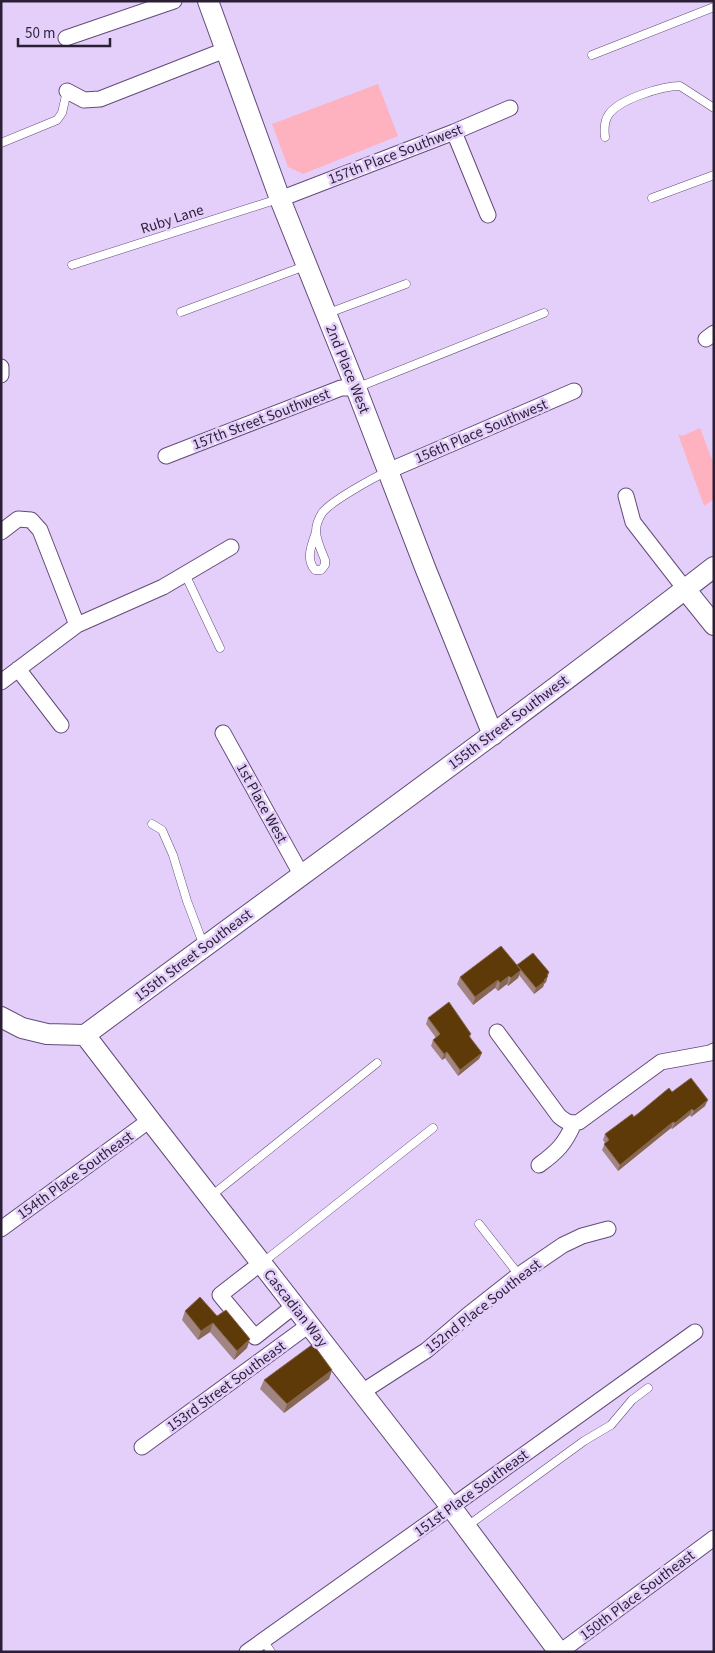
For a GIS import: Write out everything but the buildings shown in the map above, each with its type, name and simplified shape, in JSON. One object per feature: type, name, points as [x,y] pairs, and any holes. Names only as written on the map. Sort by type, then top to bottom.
[{"type":"street","points":[[66,38],[174,1]]},
{"type":"street","name":"2nd Place West","points":[[208,1],[280,199],[492,735]]},
{"type":"street","points":[[67,90],[84,100],[100,99],[225,50]]},
{"type":"street","name":"157th Place Southwest","points":[[280,199],[454,132],[510,108]]},
{"type":"street","points":[[454,132],[488,215]]},
{"type":"street","points":[[1,367],[1,375]]},
{"type":"street","name":"157th Street Southwest","points":[[166,456],[341,388],[356,388]]},
{"type":"street","name":"156th Place Southwest","points":[[388,472],[574,391]]},
{"type":"street","points":[[626,496],[633,522],[714,625]]},
{"type":"street","points":[[1,532],[18,519],[31,520],[40,530],[77,625]]},
{"type":"street","points":[[1,682],[77,625],[163,587],[231,547]]},
{"type":"street","name":"155th Street Southwest","points":[[300,874],[492,735],[714,567]]},
{"type":"street","points":[[18,669],[60,725]]},
{"type":"street","name":"1st Place West","points":[[223,732],[300,874]]},
{"type":"street","name":"155th Street Southeast","points":[[85,1035],[300,874]]},
{"type":"street","points":[[1,1017],[22,1028],[46,1034],[85,1035]]},
{"type":"street","points":[[497,1032],[559,1116],[566,1122],[574,1123],[579,1122],[661,1062],[714,1051]]},
{"type":"street","name":"Cascadian Way","points":[[85,1035],[209,1197],[452,1507],[556,1651]]},
{"type":"street","name":"154th Place Southeast","points":[[1,1229],[150,1120]]},
{"type":"street","points":[[539,1165],[555,1154],[563,1145],[574,1123]]},
{"type":"street","name":"152nd Place Southeast","points":[[362,1392],[427,1350],[519,1275],[563,1245],[582,1236],[608,1229]]},
{"type":"street","points":[[261,1263],[220,1295],[255,1337],[294,1306]]},
{"type":"street","name":"153rd Street Southeast","points":[[142,1447],[309,1325]]},
{"type":"street","name":"151st Place Southeast","points":[[247,1652],[267,1646],[452,1507],[695,1332]]},
{"type":"street","name":"150th Place Southeast","points":[[556,1651],[714,1538]]},
{"type":"lane","points":[[592,55],[714,7]]},
{"type":"lane","points":[[605,137],[606,120],[615,108],[662,88],[680,86],[714,108]]},
{"type":"lane","points":[[1,142],[57,120],[62,113],[67,90]]},
{"type":"lane","points":[[652,198],[714,175]]},
{"type":"lane","name":"Ruby Lane","points":[[72,265],[280,199]]},
{"type":"lane","points":[[181,312],[307,266]]},
{"type":"lane","points":[[326,314],[406,284]]},
{"type":"lane","points":[[356,388],[544,313]]},
{"type":"lane","points":[[316,532],[318,521],[323,512],[374,478],[388,472]]},
{"type":"lane","points":[[185,574],[220,648]]},
{"type":"lane","points":[[152,824],[162,830],[173,855],[187,901],[204,946]]},
{"type":"lane","points":[[209,1197],[377,1063]]},
{"type":"lane","points":[[261,1263],[433,1128]]},
{"type":"lane","points":[[479,1224],[519,1275]]},
{"type":"lane","points":[[466,1527],[584,1441],[611,1426],[632,1400],[648,1388]]},
{"type":"shaded area","points":[[378,84],[398,136],[303,174],[288,167],[272,124]]},
{"type":"shaded area","points":[[700,428],[714,465],[714,499],[704,506],[678,434],[682,436]]}]
